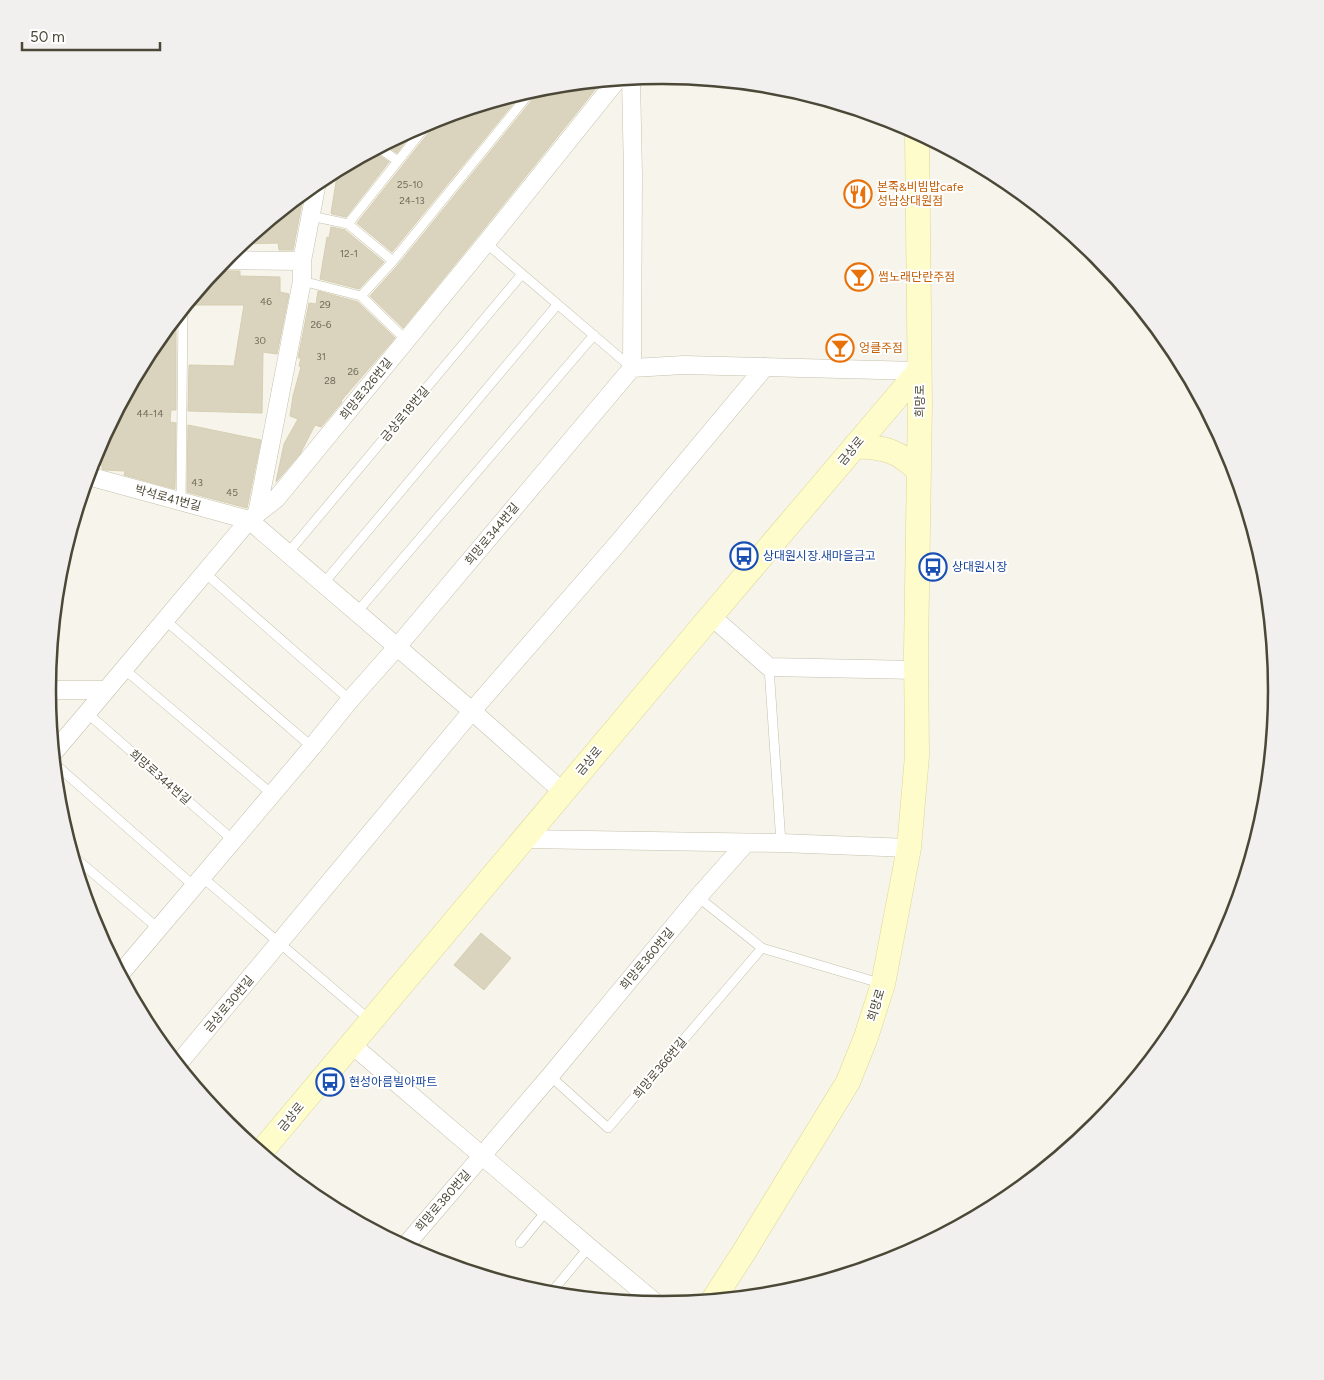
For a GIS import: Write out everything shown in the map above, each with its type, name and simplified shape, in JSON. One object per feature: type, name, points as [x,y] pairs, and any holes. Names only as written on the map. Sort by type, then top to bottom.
[{"type":"main road","name":"희망로","points":[[717,1293],[744,1252],[848,1082],[866,1037],[883,984],[909,848],[917,756],[916,670],[920,471],[917,141]]},
{"type":"main road","name":"금상로","points":[[265,1147],[919,370]]},
{"type":"main road","points":[[854,446],[880,448],[895,453],[908,460],[920,471]]},
{"type":"street","points":[[631,86],[633,175],[632,368],[684,365],[919,370]]},
{"type":"street","name":"희망로326번길","points":[[59,746],[253,517],[276,498],[612,87]]},
{"type":"street","points":[[315,193],[302,260],[302,281],[253,517],[288,553],[563,792]]},
{"type":"street","points":[[236,260],[302,260]]},
{"type":"street","points":[[472,711],[618,544],[765,367]]},
{"type":"street","name":"희망로344번길","points":[[124,968],[632,368]]},
{"type":"street","name":"박석로41번길","points":[[95,478],[181,501],[253,517]]},
{"type":"street","points":[[711,616],[769,667],[916,670]]},
{"type":"street","points":[[56,690],[106,690]]},
{"type":"street","name":"금상로30번길","points":[[182,1060],[472,711]]},
{"type":"street","points":[[523,839],[909,848]]},
{"type":"street","name":"희망로360번길","points":[[550,1076],[698,897],[746,843]]},
{"type":"street","points":[[351,1044],[647,1295]]},
{"type":"street","name":"희망로380번길","points":[[410,1240],[550,1076]]},
{"type":"lane","points":[[361,296],[393,261],[523,101]]},
{"type":"lane","points":[[348,224],[418,136]]},
{"type":"lane","points":[[385,152],[398,161]]},
{"type":"lane","points":[[311,216],[348,224],[393,261]]},
{"type":"lane","points":[[486,243],[632,368]]},
{"type":"lane","name":"금상로18번길","points":[[288,553],[522,274]]},
{"type":"lane","points":[[302,281],[361,296],[406,340]]},
{"type":"lane","points":[[323,584],[557,304]]},
{"type":"lane","points":[[181,501],[183,319]]},
{"type":"lane","points":[[357,612],[594,336]]},
{"type":"lane","points":[[205,573],[350,700]]},
{"type":"lane","points":[[165,620],[312,747]]},
{"type":"lane","points":[[769,667],[781,844]]},
{"type":"lane","points":[[124,669],[272,794]]},
{"type":"lane","name":"희망로344번길","points":[[87,713],[234,840]]},
{"type":"lane","points":[[61,769],[198,881],[279,944],[371,1021]]},
{"type":"lane","points":[[82,864],[159,929]]},
{"type":"lane","points":[[698,897],[762,948],[883,984]]},
{"type":"lane","name":"희망로366번길","points":[[550,1076],[608,1128],[762,948]]},
{"type":"lane","points":[[520,1243],[547,1210]]},
{"type":"lane","points":[[556,1286],[589,1247]]},
{"type":"building","points":[[596,88],[403,328],[370,296],[398,265],[533,98]]},
{"type":"building","points":[[514,103],[392,252],[357,223],[431,130],[467,116]]},
{"type":"building","points":[[406,141],[397,153],[391,149]]},
{"type":"building","points":[[379,155],[389,162],[346,217],[331,213],[337,179]]},
{"type":"building","points":[[302,203],[293,250],[279,250],[278,243],[254,244]]},
{"type":"building","points":[[331,227],[345,230],[384,262],[359,289],[320,279],[327,237],[329,238]]},
{"type":"building","points":[[226,271],[240,271],[240,276],[280,277],[280,292],[289,294],[277,354],[263,352],[262,413],[188,411],[189,365],[234,366],[244,305],[195,305]]},
{"type":"building","points":[[318,291],[358,302],[395,338],[321,427],[315,425],[300,454],[276,482],[284,444],[298,419],[290,416],[301,367],[299,366],[301,358],[298,358],[309,303],[316,304]]},
{"type":"building","points":[[176,328],[176,410],[171,410],[170,422],[176,423],[175,489],[124,475],[125,471],[105,470],[102,469],[102,465],[99,465],[102,458],[137,387]]},
{"type":"building","points":[[188,425],[261,440],[247,508],[187,492]]},
{"type":"building","points":[[481,933],[511,958],[484,990],[454,965]]},
{"type":"place","name":"본죽&비빔밥cafe 성남상대원점","points":[[858,194]]},
{"type":"place","name":"썸노래단란주점","points":[[859,277]]},
{"type":"place","name":"엉클주점","points":[[840,348]]},
{"type":"place","name":"상대원시장.새마을금고","points":[[744,556]]},
{"type":"place","name":"상대원시장","points":[[933,567]]},
{"type":"place","name":"현성아름빌아파트","points":[[330,1082]]}]
